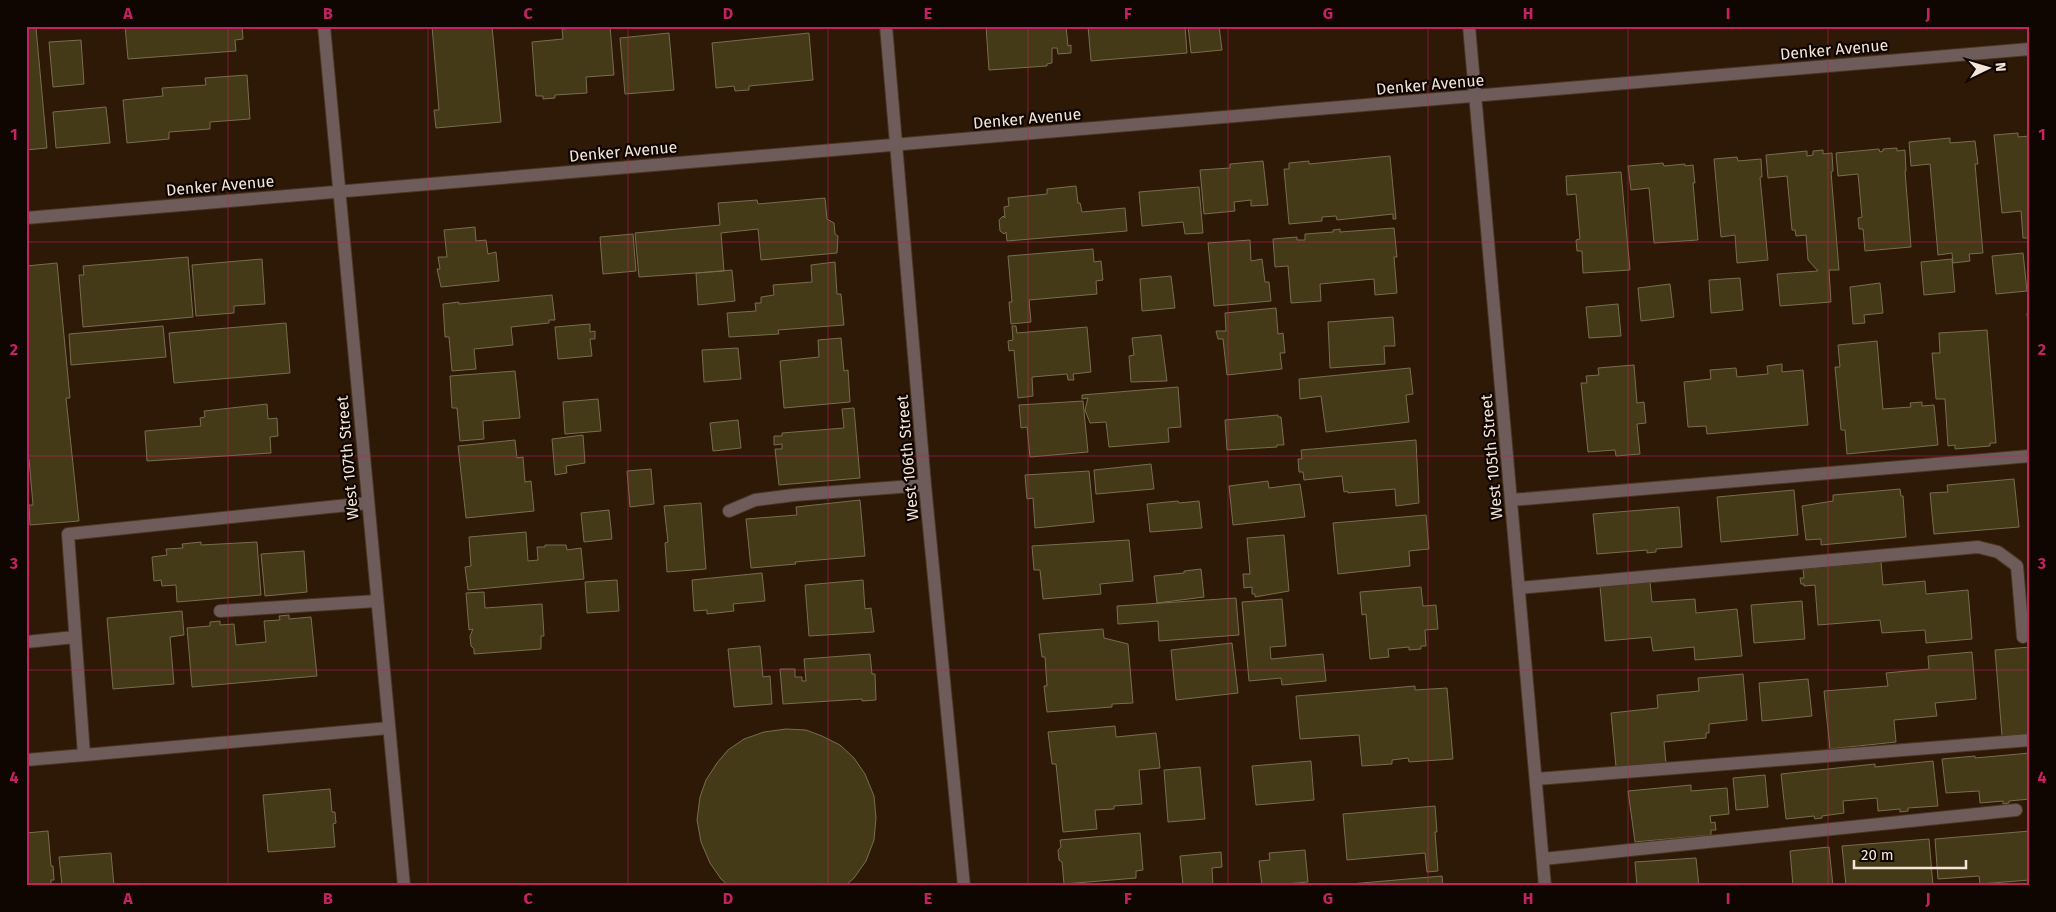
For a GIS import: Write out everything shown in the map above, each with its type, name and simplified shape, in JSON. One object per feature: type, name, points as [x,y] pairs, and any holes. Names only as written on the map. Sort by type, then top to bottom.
[{"type":"street","name":"West 107th Street","points":[[324,26],[404,886]]},
{"type":"street","name":"West 106th Street","points":[[886,26],[925,485],[964,886]]},
{"type":"street","name":"West 105th Street","points":[[1469,26],[1545,886]]},
{"type":"street","name":"Denker Avenue","points":[[26,218],[2030,49]]},
{"type":"street","points":[[1511,500],[2030,456]]},
{"type":"street","points":[[729,511],[755,500],[794,495],[925,485]]},
{"type":"street","points":[[84,755],[68,534],[368,503]]},
{"type":"street","points":[[1519,588],[1978,547],[1998,552],[2017,566],[2023,637]]},
{"type":"street","points":[[220,611],[377,601]]},
{"type":"street","points":[[26,642],[75,638]]},
{"type":"street","points":[[26,760],[389,728]]},
{"type":"street","points":[[1536,779],[2030,740]]},
{"type":"street","points":[[1543,860],[2016,810]]},
{"type":"building","points":[[125,26],[242,26],[243,39],[235,40],[236,51],[128,59]]},
{"type":"building","points":[[432,26],[492,26],[501,122],[436,128],[434,110],[439,110]]},
{"type":"building","points":[[574,26],[610,26],[614,75],[586,77],[587,93],[555,95],[555,98],[543,99],[543,96],[536,96],[532,42],[563,39],[562,29],[574,28]]},
{"type":"building","points":[[986,26],[1066,26],[1068,46],[1071,45],[1071,53],[1058,54],[1057,48],[1052,48],[1052,63],[1047,64],[1047,66],[989,70]]},
{"type":"building","points":[[1088,26],[1185,26],[1187,53],[1091,61]]},
{"type":"building","points":[[1188,26],[1219,26],[1222,50],[1191,53]]},
{"type":"building","points":[[36,28],[47,148],[26,150],[26,29]]},
{"type":"building","points":[[669,33],[674,90],[625,94],[620,38]]},
{"type":"building","points":[[809,33],[813,80],[749,86],[749,90],[735,91],[734,86],[716,88],[712,43]]},
{"type":"building","points":[[81,40],[84,84],[53,87],[49,42]]},
{"type":"building","points":[[247,75],[250,119],[210,122],[210,129],[169,132],[169,139],[127,143],[123,100],[163,96],[162,88],[206,85],[205,78]]},
{"type":"building","points":[[106,107],[110,143],[56,148],[53,112]]},
{"type":"building","points":[[2018,133],[2018,137],[2030,136],[2030,238],[2023,238],[2021,211],[2002,213],[1994,135]]},
{"type":"building","points":[[1950,138],[1950,143],[1975,141],[1978,164],[1975,164],[1983,253],[1969,254],[1970,261],[1953,263],[1952,253],[1938,255],[1930,164],[1911,166],[1909,142]]},
{"type":"building","points":[[1897,148],[1897,151],[1905,150],[1911,247],[1865,251],[1863,229],[1859,229],[1858,218],[1862,217],[1858,174],[1838,176],[1836,153],[1879,149],[1880,152],[1883,149]]},
{"type":"building","points":[[1823,150],[1823,154],[1832,153],[1833,171],[1831,172],[1839,270],[1829,270],[1831,302],[1780,306],[1777,274],[1818,271],[1808,260],[1806,235],[1796,236],[1795,230],[1792,230],[1787,176],[1768,178],[1766,155],[1807,151],[1807,156],[1813,155],[1813,151]]},
{"type":"building","points":[[1390,156],[1396,219],[1393,219],[1393,214],[1337,220],[1336,216],[1322,217],[1322,221],[1289,224],[1284,169],[1289,169],[1289,163],[1309,161],[1309,164]]},
{"type":"building","points":[[1737,157],[1738,161],[1761,159],[1762,177],[1760,177],[1768,260],[1737,263],[1735,235],[1721,237],[1714,159]]},
{"type":"building","points":[[1263,161],[1268,205],[1251,206],[1251,200],[1234,202],[1235,211],[1204,214],[1200,170],[1230,168],[1230,164]]},
{"type":"building","points":[[1663,163],[1664,166],[1693,165],[1698,240],[1654,243],[1649,188],[1631,190],[1628,166]]},
{"type":"building","points":[[1621,172],[1630,270],[1583,273],[1582,251],[1577,251],[1576,240],[1580,239],[1576,194],[1567,195],[1566,176]]},
{"type":"building","points":[[1076,186],[1078,203],[1080,203],[1082,212],[1125,208],[1127,231],[1007,241],[1006,232],[1004,234],[1000,231],[999,220],[1003,216],[1005,218],[1004,207],[1009,206],[1008,198],[1047,194],[1047,189]]},
{"type":"building","points":[[1199,187],[1203,233],[1185,234],[1183,222],[1142,226],[1139,192]]},
{"type":"building","points":[[825,198],[827,219],[834,223],[835,234],[838,236],[837,253],[761,260],[758,229],[721,233],[724,271],[639,277],[635,233],[720,225],[718,203],[757,200],[758,204]]},
{"type":"building","points":[[475,227],[476,241],[486,240],[488,254],[496,252],[499,281],[441,287],[437,269],[440,269],[438,257],[447,257],[444,230]]},
{"type":"building","points":[[1394,228],[1397,257],[1394,257],[1397,293],[1375,295],[1374,279],[1320,284],[1321,301],[1291,303],[1288,266],[1275,267],[1273,239],[1297,237],[1297,240],[1305,240],[1305,234],[1333,232],[1333,230],[1340,229],[1340,232]]},
{"type":"building","points":[[633,234],[636,271],[603,274],[600,237]]},
{"type":"building","points":[[1250,240],[1251,261],[1262,259],[1265,282],[1269,282],[1271,301],[1214,306],[1208,243]]},
{"type":"building","points":[[1093,249],[1094,262],[1101,261],[1103,280],[1096,281],[1097,294],[1029,300],[1031,322],[1011,324],[1009,302],[1012,302],[1008,256]]},
{"type":"building","points":[[2023,253],[2027,291],[1996,294],[1992,256]]},
{"type":"building","points":[[188,257],[193,317],[83,327],[79,275],[84,275],[83,266]]},
{"type":"building","points":[[262,259],[265,304],[234,306],[234,313],[196,316],[192,265]]},
{"type":"building","points":[[1952,259],[1955,292],[1924,295],[1921,262]]},
{"type":"building","points":[[835,262],[837,294],[841,294],[844,325],[778,330],[779,334],[729,337],[727,313],[756,311],[755,303],[761,303],[761,297],[774,295],[773,285],[812,282],[811,265]]},
{"type":"building","points":[[57,263],[70,398],[66,398],[79,521],[30,525],[29,505],[33,505],[29,459],[26,459],[26,266]]},
{"type":"building","points":[[732,270],[735,301],[698,305],[696,273]]},
{"type":"building","points":[[1171,276],[1175,308],[1142,311],[1140,279]]},
{"type":"building","points":[[1740,278],[1743,310],[1711,313],[1709,280]]},
{"type":"building","points":[[1880,283],[1883,313],[1864,315],[1865,323],[1853,324],[1850,287]]},
{"type":"building","points":[[1670,284],[1674,317],[1641,321],[1638,288]]},
{"type":"building","points":[[552,295],[555,320],[549,320],[549,323],[511,327],[513,345],[474,349],[476,369],[452,371],[449,337],[445,337],[443,304]]},
{"type":"building","points":[[1618,304],[1621,336],[1589,338],[1586,307]]},
{"type":"building","points":[[1276,308],[1278,334],[1283,333],[1285,353],[1280,353],[1282,369],[1227,375],[1223,339],[1218,339],[1216,331],[1226,331],[1225,313]]},
{"type":"building","points":[[2030,312],[2030,349],[2027,313]]},
{"type":"building","points":[[1393,317],[1395,346],[1384,346],[1385,364],[1330,368],[1328,322]]},
{"type":"building","points":[[286,323],[290,373],[174,383],[169,333]]},
{"type":"building","points":[[590,324],[590,332],[595,331],[595,339],[590,339],[592,356],[558,359],[555,327]]},
{"type":"building","points":[[163,326],[166,357],[71,365],[69,334]]},
{"type":"building","points":[[1012,326],[1016,326],[1017,333],[1087,327],[1091,372],[1073,374],[1074,380],[1068,380],[1067,374],[1032,377],[1033,396],[1018,398],[1014,350],[1009,351],[1008,341],[1013,340]]},
{"type":"building","points":[[1987,330],[1996,443],[1990,443],[1990,446],[1955,449],[1955,445],[1948,446],[1945,399],[1936,399],[1932,353],[1940,353],[1939,333]]},
{"type":"building","points":[[1161,335],[1167,381],[1131,382],[1129,356],[1134,355],[1132,338]]},
{"type":"building","points":[[841,338],[844,371],[848,370],[850,402],[784,408],[780,361],[819,357],[818,340]]},
{"type":"building","points":[[1877,341],[1883,409],[1911,407],[1910,403],[1922,402],[1922,406],[1934,405],[1938,445],[1847,454],[1845,430],[1841,430],[1835,367],[1840,367],[1838,345]]},
{"type":"building","points":[[738,348],[741,379],[704,382],[702,350]]},
{"type":"building","points":[[1782,364],[1782,372],[1803,370],[1808,425],[1707,434],[1706,426],[1688,427],[1684,382],[1711,379],[1710,370],[1736,368],[1737,377],[1768,374],[1767,366]]},
{"type":"building","points":[[1634,365],[1637,403],[1644,402],[1646,423],[1637,424],[1640,454],[1616,456],[1615,450],[1588,452],[1581,383],[1587,383],[1586,376],[1599,375],[1598,368]]},
{"type":"building","points":[[1410,368],[1413,394],[1406,395],[1409,422],[1326,432],[1321,396],[1300,399],[1299,379]]},
{"type":"building","points":[[515,371],[520,418],[483,421],[484,439],[460,441],[457,408],[452,408],[450,376]]},
{"type":"building","points":[[1178,387],[1181,427],[1168,428],[1169,442],[1109,447],[1106,422],[1090,423],[1085,410],[1088,398],[1082,399],[1082,395]]},
{"type":"building","points":[[598,399],[601,431],[565,434],[563,402]]},
{"type":"building","points":[[1083,401],[1088,452],[1030,457],[1027,427],[1021,428],[1019,405]]},
{"type":"building","points":[[267,404],[268,419],[277,418],[278,436],[270,437],[271,453],[147,461],[145,431],[201,426],[200,418],[205,417],[204,411]]},
{"type":"building","points":[[854,408],[860,478],[779,485],[775,449],[782,449],[782,444],[774,445],[774,436],[782,436],[782,433],[844,428],[842,409]]},
{"type":"building","points":[[1278,415],[1278,417],[1281,417],[1284,445],[1227,450],[1225,420]]},
{"type":"building","points":[[738,420],[741,448],[713,451],[710,423]]},
{"type":"building","points":[[583,435],[585,463],[566,466],[567,473],[555,475],[552,439]]},
{"type":"building","points":[[515,440],[517,458],[523,457],[525,482],[531,481],[534,511],[466,518],[458,446]]},
{"type":"building","points":[[1416,440],[1419,503],[1396,506],[1395,489],[1348,493],[1347,491],[1344,492],[1342,476],[1304,480],[1303,472],[1299,472],[1298,459],[1302,459],[1301,450]]},
{"type":"building","points":[[1151,464],[1154,489],[1096,494],[1094,470]]},
{"type":"building","points":[[651,469],[654,504],[630,507],[627,471]]},
{"type":"building","points":[[1089,471],[1094,522],[1035,528],[1033,498],[1027,499],[1025,475]]},
{"type":"building","points":[[2014,479],[2019,527],[1934,534],[1930,493],[1948,492],[1947,485]]},
{"type":"building","points":[[1268,481],[1269,488],[1300,484],[1305,517],[1233,525],[1229,486]]},
{"type":"building","points":[[1900,489],[1901,496],[1903,496],[1906,537],[1821,545],[1821,539],[1806,540],[1802,506],[1833,501],[1833,495]]},
{"type":"building","points":[[1794,490],[1798,535],[1721,542],[1717,497]]},
{"type":"building","points":[[860,500],[865,556],[751,568],[746,519],[797,515],[796,507]]},
{"type":"building","points":[[1178,501],[1179,503],[1199,501],[1202,528],[1150,532],[1147,504]]},
{"type":"building","points":[[701,503],[706,569],[667,572],[665,543],[668,542],[664,506]]},
{"type":"building","points":[[1679,507],[1682,547],[1656,549],[1656,552],[1647,553],[1647,550],[1597,554],[1593,514]]},
{"type":"building","points":[[609,510],[612,539],[584,542],[581,513]]},
{"type":"building","points":[[1426,515],[1429,549],[1409,551],[1410,566],[1338,574],[1333,523]]},
{"type":"building","points":[[526,532],[528,561],[538,560],[537,547],[545,547],[545,545],[566,545],[567,550],[581,548],[584,579],[468,590],[465,567],[471,566],[469,537]]},
{"type":"building","points":[[1284,535],[1289,591],[1255,597],[1255,594],[1252,594],[1252,587],[1244,588],[1243,574],[1250,574],[1247,538]]},
{"type":"building","points":[[1129,540],[1133,581],[1100,584],[1101,594],[1043,599],[1040,570],[1034,570],[1032,546]]},
{"type":"building","points":[[201,542],[201,545],[257,542],[261,595],[177,602],[176,585],[162,586],[161,580],[154,581],[152,557],[167,555],[166,549],[183,548],[182,544]]},
{"type":"building","points":[[304,551],[307,592],[265,596],[261,554]]},
{"type":"building","points":[[1881,562],[1883,585],[1925,581],[1926,594],[1968,590],[1972,639],[1926,643],[1925,630],[1882,633],[1880,620],[1818,625],[1815,585],[1804,586],[1804,584],[1801,584],[1800,578],[1804,578],[1803,569]]},
{"type":"building","points":[[1201,569],[1204,597],[1157,603],[1154,576]]},
{"type":"building","points":[[762,573],[765,601],[733,604],[734,611],[707,614],[707,610],[694,611],[692,580]]},
{"type":"building","points":[[617,580],[619,611],[587,613],[585,582]]},
{"type":"building","points":[[863,580],[865,609],[871,608],[874,632],[809,636],[805,585]]},
{"type":"building","points":[[1650,582],[1652,602],[1695,599],[1696,613],[1737,609],[1742,656],[1695,660],[1694,647],[1653,651],[1651,637],[1605,641],[1600,586]]},
{"type":"building","points":[[1421,587],[1423,606],[1436,605],[1438,629],[1425,630],[1426,646],[1421,646],[1421,649],[1409,650],[1409,647],[1388,649],[1389,657],[1370,659],[1366,614],[1362,615],[1360,592]]},
{"type":"building","points":[[484,592],[485,608],[542,604],[544,636],[541,636],[541,649],[474,654],[470,636],[473,629],[469,630],[466,593]]},
{"type":"building","points":[[1236,598],[1239,635],[1159,641],[1158,621],[1118,624],[1117,606]]},
{"type":"building","points":[[1282,599],[1286,646],[1270,647],[1271,659],[1323,654],[1326,681],[1282,685],[1281,678],[1249,681],[1242,602]]},
{"type":"building","points":[[1802,601],[1805,639],[1754,643],[1751,605]]},
{"type":"building","points":[[182,611],[184,635],[170,637],[174,684],[113,689],[107,618]]},
{"type":"building","points":[[289,615],[289,619],[311,617],[317,676],[192,687],[187,628],[210,626],[210,622],[220,621],[220,625],[234,624],[236,645],[266,642],[264,621],[280,620],[279,616]]},
{"type":"building","points":[[1103,629],[1104,638],[1128,644],[1133,703],[1112,704],[1112,707],[1047,712],[1044,686],[1047,686],[1045,657],[1042,657],[1039,634]]},
{"type":"building","points":[[1232,643],[1238,693],[1176,700],[1171,650]]},
{"type":"building","points":[[760,646],[763,677],[770,676],[772,704],[734,707],[728,649]]},
{"type":"building","points":[[2030,647],[2030,734],[2002,736],[1995,650]]},
{"type":"building","points":[[1972,652],[1976,699],[1935,703],[1937,716],[1894,720],[1896,742],[1830,749],[1824,691],[1888,686],[1886,673],[1929,669],[1928,656]]},
{"type":"building","points":[[870,654],[872,674],[875,674],[876,700],[862,701],[862,699],[783,704],[780,669],[795,669],[795,677],[802,677],[802,681],[806,681],[804,659]]},
{"type":"building","points":[[1743,674],[1747,720],[1709,724],[1709,733],[1706,733],[1706,738],[1664,742],[1666,763],[1616,767],[1611,713],[1658,708],[1657,695],[1699,691],[1698,678]]},
{"type":"building","points":[[1808,679],[1812,716],[1762,721],[1759,683]]},
{"type":"building","points":[[1415,686],[1415,690],[1447,688],[1453,759],[1409,762],[1408,758],[1392,760],[1392,764],[1362,766],[1359,735],[1300,739],[1296,696]]},
{"type":"building","points":[[1115,726],[1116,737],[1156,733],[1160,768],[1139,770],[1142,804],[1114,806],[1114,809],[1095,810],[1097,829],[1063,832],[1056,764],[1052,764],[1048,732]]},
{"type":"building","points":[[786,729],[806,730],[840,745],[854,758],[865,774],[874,796],[876,818],[874,840],[866,861],[854,878],[845,886],[729,886],[721,879],[710,863],[701,842],[697,820],[700,797],[706,780],[717,763],[728,750],[744,739],[764,732]]},
{"type":"building","points":[[2030,753],[2030,799],[2009,801],[2009,803],[2003,804],[2003,801],[1980,803],[1979,791],[1946,793],[1942,759]]},
{"type":"building","points":[[1311,761],[1314,800],[1256,805],[1252,766]]},
{"type":"building","points":[[1933,761],[1938,806],[1908,808],[1908,811],[1900,812],[1900,809],[1878,811],[1877,798],[1843,801],[1844,813],[1822,816],[1822,818],[1815,819],[1814,816],[1786,819],[1781,774],[1875,764],[1875,767]]},
{"type":"building","points":[[1200,767],[1205,819],[1168,822],[1164,770]]},
{"type":"building","points":[[1765,775],[1768,807],[1736,810],[1733,778]]},
{"type":"building","points":[[1691,785],[1691,791],[1727,788],[1729,814],[1710,816],[1711,823],[1715,822],[1716,830],[1711,830],[1711,835],[1635,842],[1628,791]]},
{"type":"building","points":[[330,789],[332,812],[335,812],[336,823],[333,824],[335,847],[268,852],[263,795]]},
{"type":"building","points":[[1435,806],[1438,871],[1427,872],[1425,853],[1347,860],[1343,814]]},
{"type":"building","points":[[48,831],[54,880],[51,880],[51,885],[26,886],[26,833]]},
{"type":"building","points":[[2030,831],[2030,880],[1980,884],[1979,876],[1938,879],[1935,839]]},
{"type":"building","points":[[1140,833],[1143,870],[1136,871],[1136,878],[1064,884],[1062,862],[1059,860],[1058,850],[1061,847],[1060,840]]},
{"type":"building","points":[[1929,839],[1933,886],[1846,886],[1842,846]]},
{"type":"building","points":[[1829,847],[1833,886],[1793,886],[1790,851]]},
{"type":"building","points":[[1305,850],[1308,882],[1262,886],[1259,861],[1270,860],[1269,853]]},
{"type":"building","points":[[1221,852],[1222,867],[1212,868],[1213,885],[1183,886],[1180,856]]},
{"type":"building","points":[[111,853],[114,886],[62,886],[59,857]]},
{"type":"building","points":[[1696,858],[1699,886],[1637,886],[1635,862]]},
{"type":"building","points":[[1442,876],[1443,886],[1327,886]]}]
